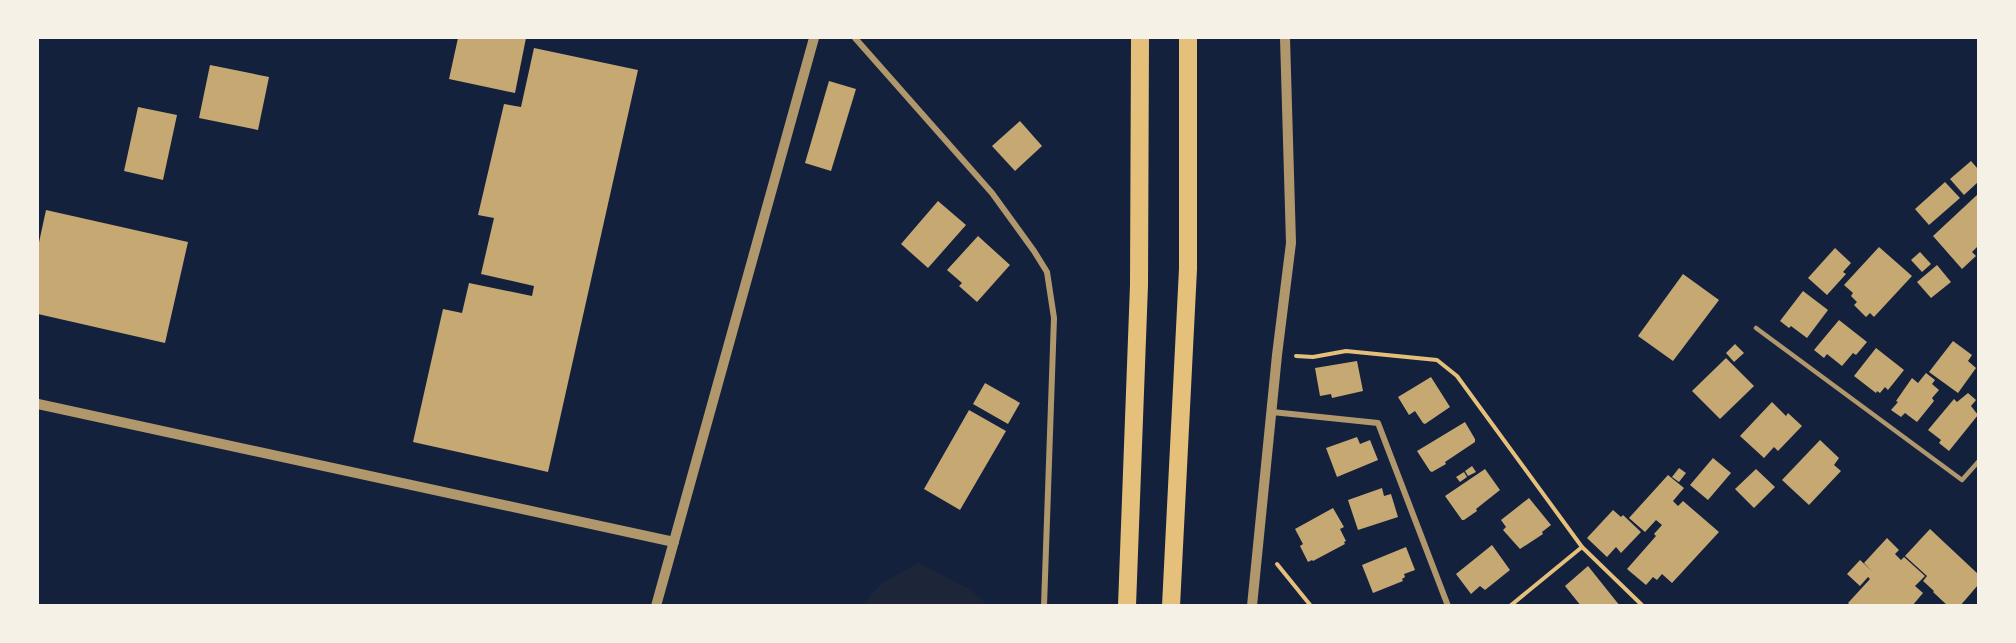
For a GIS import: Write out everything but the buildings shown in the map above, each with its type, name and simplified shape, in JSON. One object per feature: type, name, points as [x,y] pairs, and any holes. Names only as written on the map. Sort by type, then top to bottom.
[{"type":"highway","points":[[1128,604],[1139,285],[1140,38]]},
{"type":"highway","points":[[1171,606],[1188,269],[1188,38]]},
{"type":"street","points":[[656,606],[814,38]]},
{"type":"street","points":[[855,38],[992,194],[1047,272],[1054,318],[1044,606]]},
{"type":"street","points":[[1252,606],[1257,541],[1291,243],[1285,38]]},
{"type":"street","points":[[38,404],[674,542]]},
{"type":"street","points":[[1272,412],[1378,423],[1448,606]]},
{"type":"lane","points":[[1756,328],[1962,480],[1978,462]]},
{"type":"path","points":[[1277,355],[1313,357],[1346,351],[1437,360],[1457,376],[1582,547],[1643,606]]},
{"type":"path","points":[[1257,541],[1311,606]]},
{"type":"path","points":[[1510,606],[1582,547]]},
{"type":"shaded area","points":[[918,563],[969,589],[988,605],[862,605],[882,583]]}]
